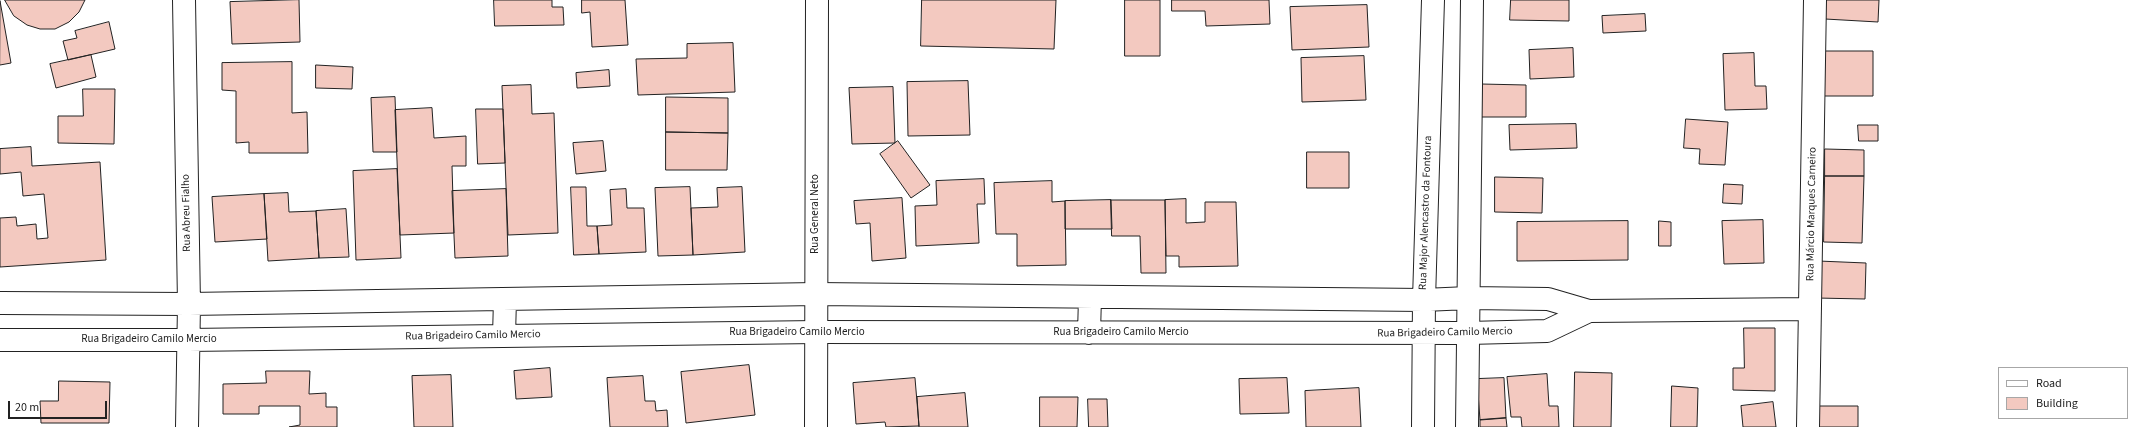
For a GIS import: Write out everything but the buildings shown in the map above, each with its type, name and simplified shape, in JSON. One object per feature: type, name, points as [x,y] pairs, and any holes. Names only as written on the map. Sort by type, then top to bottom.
[{"type":"street","name":"Rua Abreu Fialho","points":[[184,0],[189,304],[187,427]]},
{"type":"street","name":"Rua General Neto","points":[[816,0],[816,427]]},
{"type":"street","name":"Rua Major Alencastro da Fontoura","points":[[1422,427],[1423,334],[1433,0]]},
{"type":"street","points":[[1467,427],[1472,0]]},
{"type":"street","name":"Rua Márcio Marques Carneiro","points":[[1808,427],[1815,0]]},
{"type":"street","name":"Rua Brigadeiro Camilo Mercio","points":[[0,303],[189,304],[816,294],[1424,300],[1468,298],[1548,299],[1589,311],[1810,308]]},
{"type":"street","points":[[1089,333],[1090,297]]},
{"type":"street","points":[[504,336],[505,299]]},
{"type":"street","name":"Rua Brigadeiro Camilo Mercio","points":[[0,340],[188,340],[817,332],[1423,334],[1547,331],[1589,311]]}]
